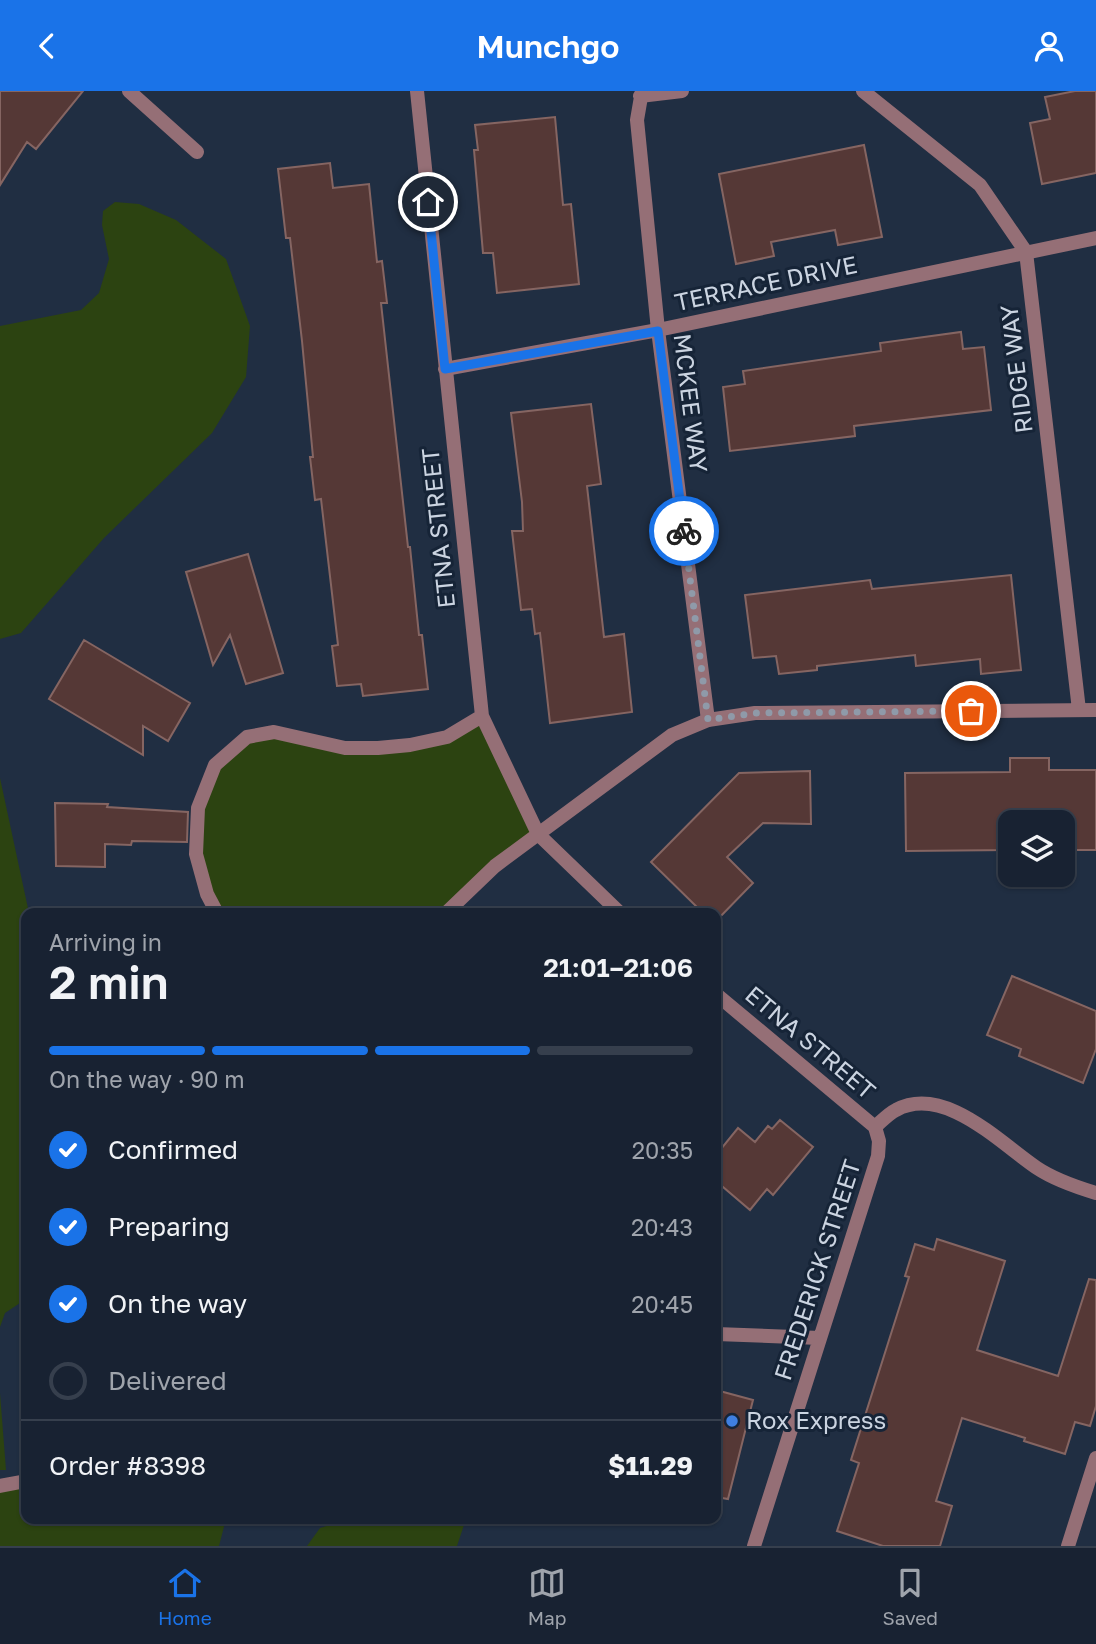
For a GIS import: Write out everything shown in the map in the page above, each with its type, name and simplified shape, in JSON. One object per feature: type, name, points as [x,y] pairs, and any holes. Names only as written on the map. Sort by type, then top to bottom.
[{"type":"street","points":[[129,91],[197,152]]},
{"type":"street","name":"ETNA STREET","points":[[417,91],[482,716],[538,834],[615,908]]},
{"type":"street","points":[[641,93],[682,91]]},
{"type":"street","name":"RIDGE WAY","points":[[863,91],[980,185],[1026,252],[1079,710]]},
{"type":"street","name":"MCKEE WAY","points":[[641,93],[637,120],[658,331],[708,720]]},
{"type":"street","name":"TERRACE DRIVE","points":[[445,369],[658,331],[1096,238]]},
{"type":"street","points":[[451,908],[495,866],[672,735],[708,720],[755,713],[1096,710]]},
{"type":"street","points":[[214,908],[206,894],[196,854],[198,808],[215,765],[247,737],[274,732],[345,748],[377,748],[410,745],[447,737],[482,716]]},
{"type":"street","name":"ETNA STREET","points":[[721,998],[875,1127]]},
{"type":"street","points":[[875,1127],[897,1109],[920,1104],[942,1106],[965,1115],[1039,1170],[1067,1184],[1096,1193]]},
{"type":"street","name":"FREDERICK STREET","points":[[754,1546],[878,1156],[879,1141],[875,1127]]},
{"type":"street","points":[[721,1333],[820,1338]]},
{"type":"street","points":[[1068,1546],[1096,1458]]},
{"type":"street","points":[[0,1486],[21,1482]]},
{"type":"green space","points":[[115,202],[139,204],[176,220],[226,259],[250,326],[246,377],[212,433],[104,538],[21,633],[0,639],[0,326],[81,310],[99,293],[109,259],[102,225],[103,211]]},
{"type":"green space","points":[[482,716],[538,834],[452,908],[214,908],[207,894],[198,808],[215,766],[247,737],[274,732],[345,748],[410,745]]},
{"type":"green space","points":[[0,778],[28,908],[21,908],[21,1302],[5,1313],[0,1327]]},
{"type":"green space","points":[[0,1393],[6,1470],[0,1470]]},
{"type":"green space","points":[[21,1475],[21,1524],[225,1524],[219,1546],[0,1546],[0,1481]]},
{"type":"green space","points":[[333,1524],[464,1524],[457,1546],[307,1546],[320,1528]]},
{"type":"building","points":[[0,91],[83,91],[36,149],[27,142],[0,185]]},
{"type":"building","points":[[1075,91],[1096,91],[1096,173],[1042,184],[1030,123],[1050,119],[1045,97]]},
{"type":"building","points":[[555,117],[563,205],[571,204],[579,284],[497,293],[493,253],[483,253],[474,150],[478,150],[475,125]]},
{"type":"building","points":[[864,145],[882,237],[838,245],[835,230],[771,242],[774,256],[736,264],[719,174]]},
{"type":"building","points":[[330,163],[333,188],[369,184],[377,262],[382,261],[387,303],[381,303],[408,547],[428,689],[363,696],[361,684],[337,686],[332,646],[338,645],[321,499],[315,500],[302,341],[290,238],[286,238],[278,169]]},
{"type":"building","points":[[961,332],[963,349],[984,347],[991,410],[854,426],[855,436],[730,451],[723,387],[745,384],[743,371],[881,351],[880,343]]},
{"type":"building","points":[[591,404],[601,484],[587,486],[604,637],[624,634],[632,712],[550,723],[540,633],[535,634],[532,609],[521,610],[512,531],[523,531],[522,502],[511,413]]},
{"type":"building","points":[[248,554],[283,673],[246,684],[230,635],[213,665],[186,572]]},
{"type":"building","points":[[1011,575],[1021,670],[981,674],[980,659],[916,666],[915,655],[817,666],[817,670],[779,674],[776,656],[753,658],[745,595],[870,580],[872,589]]},
{"type":"building","points":[[84,640],[190,703],[168,741],[143,726],[143,755],[49,699]]},
{"type":"building","points":[[1010,758],[1049,758],[1049,770],[1096,770],[1096,850],[1075,850],[1075,810],[998,810],[998,850],[906,851],[905,773],[1010,772]]},
{"type":"building","points":[[810,771],[811,824],[763,823],[727,857],[753,883],[721,916],[721,908],[698,908],[651,862],[739,773]]},
{"type":"building","points":[[55,803],[108,804],[107,807],[188,812],[187,842],[132,841],[131,845],[105,844],[105,867],[56,866]]},
{"type":"building","points":[[1012,976],[1096,1011],[1096,1049],[1083,1083],[1019,1056],[1021,1049],[987,1035]]},
{"type":"building","points":[[780,1120],[813,1147],[773,1195],[767,1189],[750,1210],[721,1185],[721,1149],[738,1128],[755,1142],[768,1126],[772,1129]]},
{"type":"building","points":[[937,1239],[1005,1261],[977,1350],[1058,1376],[1089,1279],[1096,1280],[1096,1406],[1090,1426],[1075,1422],[1065,1454],[962,1418],[936,1501],[952,1506],[940,1546],[883,1546],[837,1531],[859,1463],[851,1460],[909,1277],[905,1276],[915,1244],[934,1250]]},
{"type":"building","name":"Rox Express","points":[[721,1391],[753,1400],[728,1499],[721,1498]]},
{"type":"way so far","points":[[684,531],[708,720],[755,713],[971,711]]},
{"type":"place","name":"Rox Express","points":[[732,1421]]},
{"type":"route","points":[[428,202],[445,369],[658,331],[684,531]]}]
